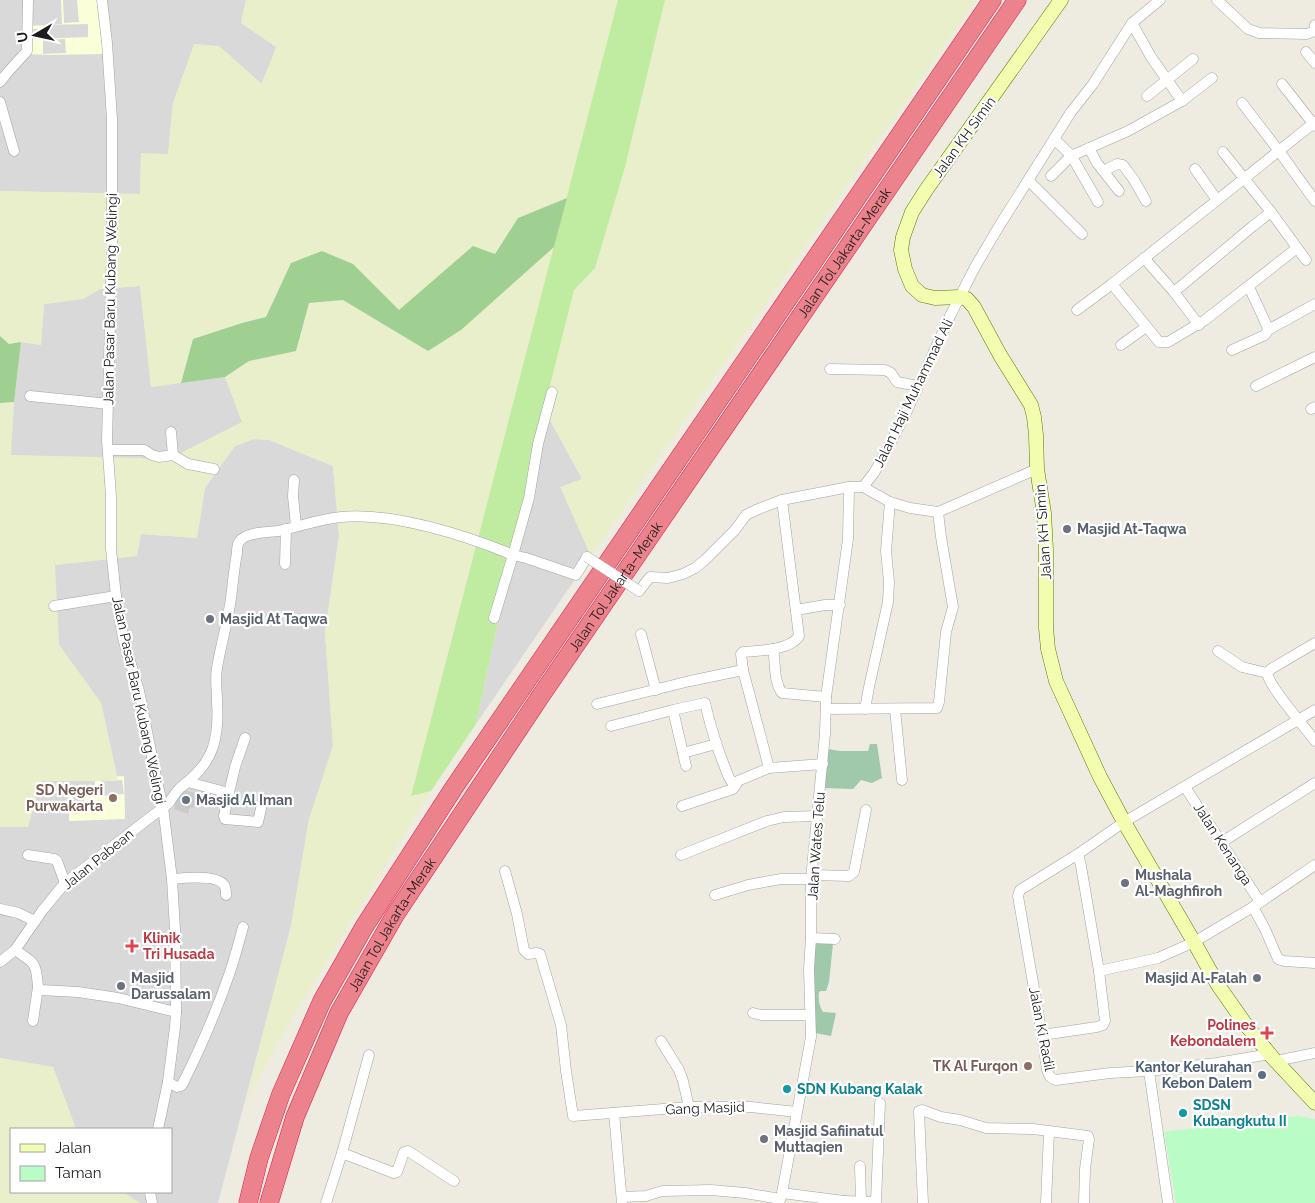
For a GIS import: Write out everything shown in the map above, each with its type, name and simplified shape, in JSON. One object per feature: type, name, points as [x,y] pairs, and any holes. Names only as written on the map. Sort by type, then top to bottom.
[{"type":"highway","name":"Jalan Tol Jakarta–Merak","points":[[248,1203],[259,1158],[281,1094],[322,1001],[364,927],[452,790],[992,0]]},
{"type":"highway","name":"Jalan Tol Jakarta–Merak","points":[[269,1203],[295,1117],[339,1013],[395,915],[540,697],[1017,0]]},
{"type":"street","points":[[0,82],[27,51],[28,0]]},
{"type":"street","name":"Jalan Pasar Baru Kubang Welingi","points":[[102,0],[112,119],[112,243],[107,440],[111,496],[111,549],[123,638],[139,691],[156,782],[163,807],[172,879],[175,930],[176,1012],[168,1082],[158,1128]]},
{"type":"street","name":"Jalan KH Simin","points":[[1061,0],[912,212],[906,227],[901,250],[905,269],[912,286],[922,295],[935,298],[967,299],[974,307],[1000,355],[1031,405],[1036,435],[1037,469],[1044,514],[1046,628],[1051,666],[1056,681],[1096,770],[1218,985],[1246,1025],[1273,1058],[1315,1103]]},
{"type":"street","name":"Jalan Haji Muhammad Ali","points":[[863,487],[874,473],[885,453],[975,267],[1071,112],[1132,23],[1160,0]]},
{"type":"street","points":[[1217,0],[1248,29],[1259,33],[1307,34],[1314,31],[1315,25]]},
{"type":"street","points":[[1132,23],[1151,57],[1182,101]]},
{"type":"street","points":[[1306,52],[1315,63]]},
{"type":"street","points":[[1147,96],[1193,59]]},
{"type":"street","points":[[1050,176],[1072,156],[1128,131],[1182,101],[1212,78]]},
{"type":"street","points":[[1077,310],[1314,124],[1282,84]]},
{"type":"street","points":[[0,102],[14,151]]},
{"type":"street","points":[[1242,103],[1279,150],[1315,201]]},
{"type":"street","points":[[1054,139],[1072,156],[1098,202]]},
{"type":"street","points":[[1090,148],[1098,163],[1119,191]]},
{"type":"street","points":[[1223,152],[1306,260]]},
{"type":"street","points":[[1104,171],[1117,164],[1123,165],[1146,201]]},
{"type":"street","points":[[1195,169],[1217,200]]},
{"type":"street","points":[[1029,180],[1082,234]]},
{"type":"street","points":[[1174,292],[1271,212]]},
{"type":"street","points":[[1112,284],[1159,342],[1168,342],[1199,324],[1298,248]]},
{"type":"street","points":[[1144,258],[1199,324]]},
{"type":"street","points":[[1249,286],[1268,330]]},
{"type":"street","points":[[1232,350],[1265,335],[1268,330],[1315,304]]},
{"type":"street","points":[[1121,345],[1146,327]]},
{"type":"street","points":[[1256,386],[1315,357]]},
{"type":"street","points":[[830,369],[885,370],[891,373],[896,382],[918,386]]},
{"type":"street","points":[[494,618],[529,498],[538,444],[552,392]]},
{"type":"street","points":[[30,396],[109,404]]},
{"type":"street","points":[[171,432],[173,455]]},
{"type":"street","points":[[108,450],[144,450],[152,455],[173,455],[188,464],[214,469]]},
{"type":"street","points":[[769,768],[743,670],[741,654],[743,652],[773,649],[792,644],[799,636],[782,500],[863,487],[890,502],[910,508],[938,512],[1037,469]]},
{"type":"street","points":[[285,564],[291,527],[294,480]]},
{"type":"street","name":"Jalan Wates Telu","points":[[781,1198],[811,1037],[809,968],[811,877],[822,764],[826,697],[848,539],[849,488]]},
{"type":"street","name":"Jalan Pabean","points":[[0,962],[15,950],[51,899],[65,883],[169,803],[180,789],[198,772],[206,760],[212,747],[217,718],[217,669],[227,623],[238,543],[245,537],[340,517],[362,516],[394,520],[458,536],[576,575],[587,557],[639,591],[650,577],[668,578],[695,568],[736,530],[746,516],[782,500]]},
{"type":"street","points":[[865,709],[888,602],[886,551],[890,502]]},
{"type":"street","points":[[826,708],[937,708],[940,702],[946,632],[953,607],[938,512]]},
{"type":"street","points":[[54,606],[116,596]]},
{"type":"street","points":[[796,610],[825,605],[840,605]]},
{"type":"street","points":[[641,634],[656,690]]},
{"type":"street","points":[[1218,651],[1242,667],[1267,673],[1315,643]]},
{"type":"street","points":[[773,649],[774,670],[782,694],[826,697]]},
{"type":"street","points":[[597,704],[743,670]]},
{"type":"street","points":[[1267,673],[1268,678],[1315,741]]},
{"type":"street","points":[[611,726],[705,703],[716,744],[729,779],[736,783]]},
{"type":"street","points":[[895,709],[902,780]]},
{"type":"street","points":[[673,710],[686,766]]},
{"type":"street","name":"Jalan Ki Radil","points":[[1315,710],[1124,822],[1078,854],[1020,890],[1018,896],[1047,1070],[1048,1075],[1052,1079],[1149,1071],[1315,1053]]},
{"type":"street","points":[[244,738],[235,767],[224,816],[225,819],[258,822],[263,800]]},
{"type":"street","points":[[683,753],[716,744]]},
{"type":"street","points":[[682,806],[733,789],[736,783],[769,768],[822,764]]},
{"type":"street","points":[[188,782],[229,793]]},
{"type":"street","points":[[1222,842],[1315,783]]},
{"type":"street","name":"Jalan Kenanga","points":[[1185,787],[1222,842],[1256,904],[1278,959],[1315,963]]},
{"type":"street","points":[[716,895],[748,884],[781,879],[849,876],[854,872],[866,810]]},
{"type":"street","points":[[682,855],[767,821],[784,817],[817,816]]},
{"type":"street","points":[[1042,1035],[1097,1026],[1105,1021],[1099,971],[1078,854]]},
{"type":"street","points":[[28,855],[54,859],[65,883]]},
{"type":"street","points":[[1099,971],[1158,958],[1194,942],[1315,865]]},
{"type":"street","name":"Gang Masjid","points":[[505,871],[517,914],[524,950],[528,954],[540,954],[553,997],[560,1024],[573,1116],[689,1107],[751,1107],[797,1112]]},
{"type":"street","points":[[172,879],[195,878],[218,881],[226,888],[226,895]]},
{"type":"street","points":[[0,909],[18,913],[35,921]]},
{"type":"street","points":[[168,1082],[177,1087],[183,1083],[215,1012],[243,927]]},
{"type":"street","points":[[811,938],[835,939]]},
{"type":"street","points":[[15,950],[32,961],[36,972],[38,987],[33,1020]]},
{"type":"street","points":[[38,987],[41,990],[78,992],[118,998],[176,1012]]},
{"type":"street","points":[[753,1013],[761,1015],[810,1014]]},
{"type":"street","points":[[661,1041],[679,1070],[689,1107]]},
{"type":"street","points":[[326,1203],[369,1055]]},
{"type":"street","points":[[1149,1071],[1168,1203]]},
{"type":"street","points":[[614,1113],[622,1200],[662,1191],[711,1190],[781,1198],[873,1202],[876,1201],[880,1103]]},
{"type":"street","points":[[923,1203],[919,1111],[986,1128],[1033,1130],[1089,1137],[1085,1169],[1084,1203]]},
{"type":"street","points":[[1046,1203],[1049,1132]]},
{"type":"street","points":[[342,1153],[394,1173],[397,1172],[404,1152],[408,1151],[454,1181]]},
{"type":"street","points":[[860,1166],[861,1202]]},
{"type":"shaded area","points":[[0,0],[246,0],[241,23],[277,47],[261,84],[219,46],[173,103],[168,154],[141,154],[140,194],[0,191]]},
{"type":"shaded area","points":[[61,0],[63,0],[64,23],[79,22],[77,0],[98,0],[103,54],[48,55],[29,54],[28,26],[43,25],[42,29],[33,29],[34,39],[88,37],[88,24],[46,25],[62,24]],"holes":[[[65,39],[66,53],[43,54],[43,40]]]},
{"type":"shaded area","points":[[246,0],[618,0],[567,198],[518,218],[494,254],[473,247],[399,310],[353,264],[322,251],[291,263],[266,317],[193,339],[181,383],[151,387],[140,286],[100,289],[83,299],[44,304],[41,345],[21,342],[9,344],[0,336],[0,191],[140,194],[141,153],[168,154],[173,103],[194,44],[219,46],[262,84],[276,47],[241,23]]},
{"type":"shaded area","points":[[665,0],[976,0],[591,556],[560,487],[582,479],[544,409],[574,290],[595,268],[625,167]]},
{"type":"shaded area","points":[[554,247],[411,796],[431,791],[284,1032],[245,1103],[291,926],[309,819],[333,746],[325,632],[339,536],[333,466],[269,440],[254,439],[235,446],[205,487],[197,538],[141,534],[137,556],[55,565],[59,645],[101,703],[118,781],[41,781],[28,827],[0,827],[0,403],[14,402],[11,455],[142,458],[165,461],[242,422],[225,377],[249,361],[296,351],[308,303],[343,300],[428,351],[461,330]]},
{"type":"shaded area","points":[[140,286],[151,386],[225,377],[243,422],[165,461],[10,455],[21,342],[41,345],[44,304],[83,299],[100,289]]},
{"type":"shaded area","points":[[544,409],[582,479],[561,487],[591,556],[476,724]]},
{"type":"shaded area","points":[[254,439],[269,440],[333,466],[339,536],[325,632],[333,746],[309,819],[291,926],[218,1203],[140,1203],[125,1193],[172,1193],[172,1128],[76,1128],[53,1067],[0,1058],[0,827],[28,827],[40,781],[118,780],[101,703],[59,645],[54,565],[136,556],[141,534],[197,538],[205,488],[235,446]]},
{"type":"shaded area","points":[[870,744],[877,744],[882,778],[872,783],[861,780],[853,789],[824,788],[828,749],[868,751]]},
{"type":"shaded area","name":"SD Negeri Purwakarta","points":[[124,776],[125,819],[69,821],[69,786],[95,786],[95,777]],"holes":[[[122,780],[124,794],[102,796],[101,781]],[[73,791],[84,791],[85,813],[74,814]]]},
{"type":"shaded area","name":"Masjid Al Iman","points":[[180,789],[198,794],[194,808],[190,807],[188,814],[174,809]]},
{"type":"shaded area","points":[[814,941],[833,943],[829,982],[826,991],[819,992],[820,1005],[823,1012],[836,1013],[831,1036],[815,1033],[812,1014]]},
{"type":"shaded area","points":[[0,1058],[53,1067],[76,1128],[10,1128],[10,1193],[125,1193],[140,1203],[0,1203]]},
{"type":"green space","points":[[618,0],[665,0],[625,167],[595,268],[574,290],[544,409],[476,724],[431,791],[411,796]]},
{"type":"green space","points":[[567,198],[554,247],[461,330],[428,351],[343,300],[309,303],[296,351],[249,361],[225,377],[181,383],[193,339],[266,317],[291,263],[322,251],[353,264],[399,310],[473,246],[495,254],[518,218]]},
{"type":"green space","points":[[0,336],[9,344],[21,342],[14,402],[0,403]]},
{"type":"green space","points":[[1298,1116],[1315,1119],[1315,1203],[1176,1203],[1164,1132]]},
{"type":"place","name":"Masjid At-Taqwa","points":[[1067,529]]},
{"type":"place","name":"Masjid At Taqwa","points":[[210,619]]},
{"type":"place","name":"SD Negeri Purwakarta","points":[[113,798]]},
{"type":"place","name":"Masjid Al Iman","points":[[186,800]]},
{"type":"place","name":"Mushala Al-Maghfiroh","points":[[1125,883]]},
{"type":"place","name":"Klinik Tri Husada","points":[[132,946]]},
{"type":"place","name":"Masjid Al-Falah","points":[[1257,978]]},
{"type":"place","name":"Masjid Darussalam","points":[[121,986]]},
{"type":"place","name":"Polines Kebondalem","points":[[1267,1033]]},
{"type":"place","name":"TK Al Furqon","points":[[1028,1066]]},
{"type":"place","name":"Kantor Kelurahan Kebon Dalem","points":[[1262,1075]]},
{"type":"place","name":"SDN Kubang Kalak","points":[[787,1089]]},
{"type":"place","name":"SDSN Kubangkutu II","points":[[1183,1113]]},
{"type":"place","name":"Masjid Safiinatul Muttaqien","points":[[764,1139]]}]
